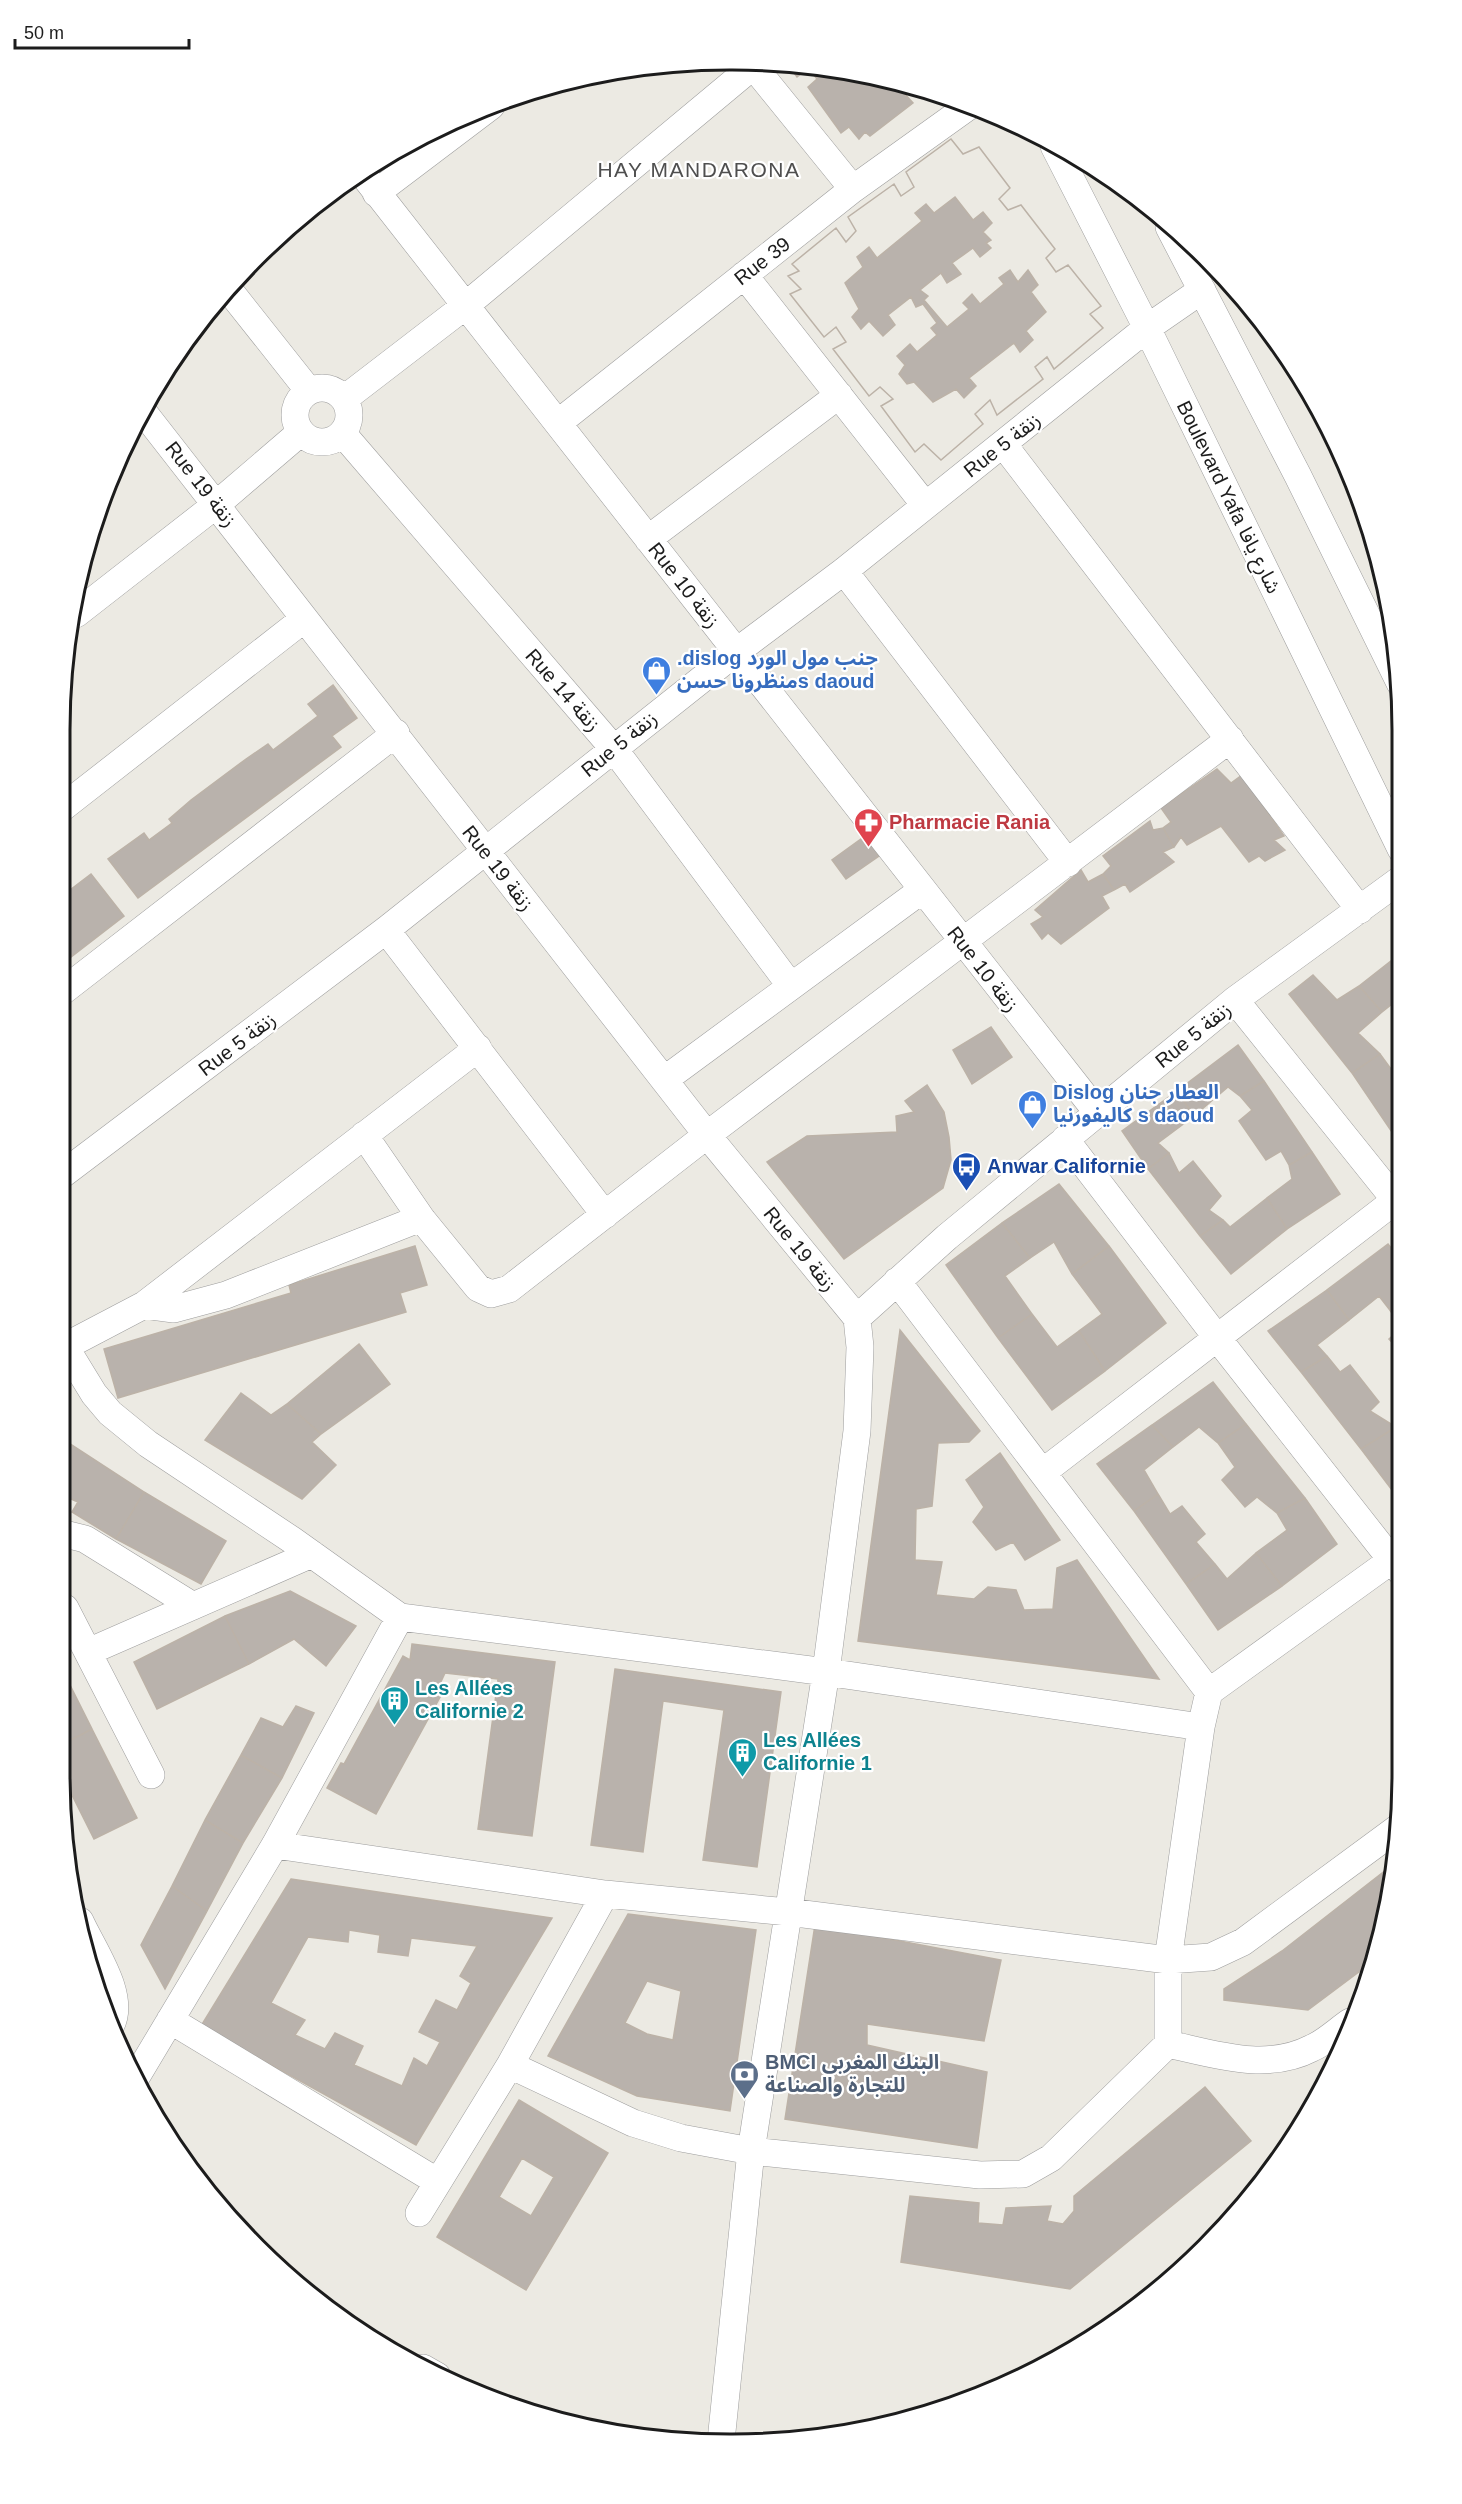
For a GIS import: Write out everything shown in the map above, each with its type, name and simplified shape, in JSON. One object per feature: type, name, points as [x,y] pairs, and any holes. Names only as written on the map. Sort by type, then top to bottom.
[{"type":"street","points":[[344,399],[465,306],[743,71]]},
{"type":"street","points":[[757,71],[853,189]]},
{"type":"street","name":"Rue 39","points":[[558,423],[853,189],[959,112]]},
{"type":"street","points":[[368,182],[430,144]]},
{"type":"street","name":"Boulevard Yafa شارع يافا","points":[[1061,159],[1147,328],[1392,831]]},
{"type":"street","name":"Rue 10 زنقة","points":[[368,182],[962,943],[1097,1112]]},
{"type":"street","points":[[1179,246],[1298,476],[1387,657]]},
{"type":"street","points":[[744,275],[925,505]]},
{"type":"street","name":"Rue 5 زنقة","points":[[70,1168],[386,930],[736,652],[844,571],[1147,328],[1202,290]]},
{"type":"street","points":[[234,296],[309,391]]},
{"type":"street","points":[[324,388],[339,393],[344,399],[348,406],[350,421],[343,434],[336,439],[321,443],[306,438],[296,426],[297,402],[309,391],[324,388]]},
{"type":"street","points":[[648,539],[838,395]]},
{"type":"street","name":"Rue 19 زنقة","points":[[149,419],[304,619],[396,733],[484,852],[707,1135],[857,1318]]},
{"type":"street","points":[[82,611],[216,504],[300,432]]},
{"type":"street","name":"Rue 14 زنقة","points":[[343,434],[614,749],[790,985]]},
{"type":"street","points":[[1003,444],[1360,910]]},
{"type":"street","points":[[844,571],[1068,862]]},
{"type":"street","points":[[70,802],[304,619]]},
{"type":"street","points":[[70,986],[396,733]]},
{"type":"street","points":[[364,1135],[421,1218],[478,1288],[491,1294],[509,1289],[707,1135],[1230,739]]},
{"type":"street","name":"Rue 5 زنقة","points":[[857,1318],[947,1237],[1235,1000],[1392,886]]},
{"type":"street","points":[[664,1080],[922,890]]},
{"type":"street","points":[[386,930],[605,1215]]},
{"type":"street","points":[[1235,1000],[1392,1192]]},
{"type":"street","points":[[70,1343],[144,1305],[478,1048]]},
{"type":"street","points":[[1065,1139],[1392,1561]]},
{"type":"street","points":[[1042,1472],[1392,1206]]},
{"type":"street","points":[[144,1305],[174,1309],[226,1295],[421,1218]]},
{"type":"street","points":[[897,1281],[1209,1692]]},
{"type":"street","points":[[722,2434],[751,2151],[826,1672],[857,1431],[860,1347],[857,1318]]},
{"type":"street","points":[[70,1356],[94,1394],[110,1413],[148,1444],[312,1554],[400,1617],[826,1672],[1201,1727]]},
{"type":"street","points":[[70,1535],[85,1539],[193,1606]]},
{"type":"street","points":[[88,1652],[312,1554]]},
{"type":"street","points":[[510,2065],[633,2123],[681,2138],[751,2151],[980,2175],[1023,2174],[1051,2158],[1168,2044],[1168,1960],[1201,1727],[1209,1692],[1392,1569]]},
{"type":"street","points":[[141,2069],[274,1845],[400,1617]]},
{"type":"street","points":[[70,1618],[151,1775]]},
{"type":"street","points":[[274,1845],[605,1894],[788,1912],[1168,1960],[1211,1957],[1243,1942],[1388,1834]]},
{"type":"street","points":[[419,2213],[510,2065],[605,1894]]},
{"type":"street","points":[[97,1956],[115,1994],[116,2012]]},
{"type":"street","points":[[170,2020],[438,2182]]},
{"type":"street","points":[[1168,2044],[1246,2061],[1288,2058],[1313,2048],[1339,2029]]},
{"type":"building","points":[[815,76],[902,93],[913,103],[870,136],[865,132],[859,139],[849,127],[841,133],[808,87],[817,79]]},
{"type":"building","points":[[951,139],[963,154],[979,147],[1010,188],[999,199],[1008,210],[1021,205],[1055,249],[1046,258],[1056,272],[1068,265],[1101,306],[1090,314],[1103,328],[1054,369],[1047,357],[1035,367],[1043,379],[997,415],[990,400],[975,414],[983,424],[941,460],[924,444],[915,452],[881,406],[893,399],[880,387],[869,396],[833,349],[846,342],[836,327],[824,337],[790,294],[801,289],[788,276],[799,271],[792,264],[836,228],[846,242],[856,231],[848,217],[894,184],[901,196],[914,187],[906,172]],"holes":[[[955,197],[973,220],[983,212],[992,223],[983,232],[991,240],[986,243],[991,248],[980,257],[973,248],[952,263],[961,274],[947,283],[941,273],[920,290],[928,296],[924,300],[947,327],[969,309],[963,303],[972,294],[980,304],[1004,284],[999,278],[1010,270],[1018,282],[1028,270],[1038,285],[1031,292],[1046,312],[1026,331],[1033,340],[1020,352],[1014,343],[969,378],[976,386],[964,398],[956,389],[933,402],[914,382],[907,384],[899,374],[905,365],[897,356],[910,344],[917,352],[937,335],[931,328],[937,323],[923,304],[916,307],[911,297],[888,315],[895,325],[883,336],[869,321],[861,329],[852,317],[859,309],[845,283],[863,267],[857,257],[869,247],[877,258],[922,221],[915,213],[926,204],[934,213]]]},
{"type":"building","points":[[951,139],[963,154],[979,147],[1010,188],[999,199],[1008,210],[1021,205],[1055,249],[1046,258],[1056,272],[1068,265],[1101,306],[1090,314],[1103,328],[1054,369],[1047,357],[1035,367],[1043,379],[997,415],[990,400],[975,414],[983,424],[941,460],[924,444],[915,452],[881,406],[893,399],[880,387],[869,396],[833,349],[846,342],[836,327],[824,337],[790,294],[801,289],[788,276],[799,271],[792,264],[836,228],[846,242],[856,231],[848,217],[894,184],[901,196],[914,187],[906,172]]},
{"type":"building","points":[[333,685],[357,718],[332,736],[341,747],[138,898],[108,859],[144,833],[149,840],[172,823],[169,819],[191,800],[246,759],[268,744],[273,750],[318,716],[308,704]]},
{"type":"building","points":[[1217,769],[1231,783],[1242,775],[1284,836],[1274,840],[1285,850],[1265,861],[1259,856],[1249,862],[1221,826],[1187,845],[1181,837],[1174,847],[1163,828],[1171,822],[1161,808]]},
{"type":"building","points":[[1150,821],[1153,830],[1163,828],[1174,847],[1163,852],[1174,862],[1130,892],[1125,884],[1114,890],[1103,874],[1111,866],[1103,856]]},
{"type":"building","points":[[865,836],[879,856],[846,879],[832,860]]},
{"type":"building","points":[[1081,870],[1088,882],[1103,874],[1114,890],[1102,896],[1109,908],[1061,944],[1048,933],[1042,939],[1031,924],[1043,917],[1035,910]]},
{"type":"building","points":[[91,874],[124,916],[70,958],[70,890]]},
{"type":"building","points":[[1392,960],[1392,1004],[1382,1012],[1359,986]]},
{"type":"building","points":[[1313,975],[1337,1000],[1359,986],[1382,1012],[1358,1033],[1380,1054],[1352,1073],[1289,994]]},
{"type":"building","points":[[991,1027],[1012,1057],[972,1084],[953,1050]]},
{"type":"building","points":[[1238,1045],[1264,1081],[1240,1096],[1228,1087],[1194,1116],[1177,1091]]},
{"type":"building","points":[[1380,1054],[1392,1070],[1392,1132],[1352,1073]]},
{"type":"building","points":[[1264,1081],[1312,1152],[1289,1165],[1281,1151],[1266,1160],[1239,1121],[1252,1110],[1240,1096]]},
{"type":"building","points":[[927,1085],[944,1112],[949,1137],[951,1160],[943,1188],[844,1259],[767,1162],[807,1136],[897,1132],[896,1116],[914,1112],[905,1101]]},
{"type":"building","points":[[1177,1091],[1194,1116],[1158,1143],[1169,1153],[1148,1169],[1122,1131]]},
{"type":"building","points":[[1312,1152],[1340,1194],[1287,1229],[1267,1198],[1292,1179],[1289,1165]]},
{"type":"building","points":[[1169,1153],[1179,1173],[1193,1161],[1221,1196],[1209,1210],[1223,1220],[1200,1236],[1148,1169]]},
{"type":"building","points":[[1059,1184],[1109,1246],[1072,1274],[1054,1242],[1030,1258],[1002,1223]]},
{"type":"building","points":[[1267,1198],[1287,1229],[1231,1274],[1200,1236],[1223,1220],[1230,1227]]},
{"type":"building","points":[[1002,1223],[1030,1258],[1005,1276],[1032,1314],[998,1338],[946,1265]]},
{"type":"building","points":[[1388,1244],[1392,1249],[1392,1307],[1389,1309],[1379,1296],[1349,1320],[1327,1290]]},
{"type":"building","points":[[415,1246],[427,1285],[400,1293],[406,1312],[118,1398],[104,1349],[291,1293],[289,1285]]},
{"type":"building","points":[[1109,1246],[1166,1323],[1105,1371],[1079,1331],[1102,1314],[1072,1274]]},
{"type":"building","points":[[1327,1290],[1349,1320],[1317,1345],[1327,1356],[1301,1372],[1268,1331]]},
{"type":"building","points":[[1032,1314],[1057,1347],[1079,1331],[1105,1371],[1052,1410],[998,1338]]},
{"type":"building","points":[[900,1330],[980,1431],[969,1442],[938,1443],[932,1506],[916,1509],[915,1560],[942,1562],[936,1595],[974,1599],[988,1587],[1016,1590],[1024,1610],[1053,1609],[1057,1568],[1077,1560],[1159,1679],[858,1641]]},
{"type":"building","points":[[359,1344],[390,1384],[321,1434],[287,1404]]},
{"type":"building","points":[[1327,1356],[1340,1372],[1350,1365],[1379,1402],[1370,1411],[1392,1425],[1392,1430],[1361,1449],[1301,1372]]},
{"type":"building","points":[[1213,1382],[1246,1424],[1218,1443],[1199,1427],[1173,1447],[1152,1425]]},
{"type":"building","points":[[241,1393],[271,1415],[287,1404],[321,1434],[312,1442],[336,1465],[302,1499],[205,1440]]},
{"type":"building","points":[[1246,1424],[1305,1498],[1277,1513],[1257,1497],[1245,1507],[1222,1480],[1235,1467],[1218,1443]]},
{"type":"building","points":[[1152,1425],[1173,1447],[1144,1470],[1158,1494],[1134,1511],[1097,1464]]},
{"type":"building","points":[[1392,1430],[1392,1490],[1361,1449]]},
{"type":"building","points":[[70,1444],[144,1492],[116,1539],[72,1512],[78,1502],[70,1499]]},
{"type":"building","points":[[1000,1453],[1060,1540],[1025,1560],[1013,1542],[996,1550],[973,1522],[984,1507],[966,1480]]},
{"type":"building","points":[[144,1492],[226,1541],[201,1584],[116,1539]]},
{"type":"building","points":[[1158,1494],[1170,1514],[1182,1506],[1205,1534],[1196,1542],[1215,1564],[1186,1584],[1134,1511]]},
{"type":"building","points":[[1305,1498],[1337,1544],[1282,1586],[1256,1553],[1287,1530],[1277,1513]]},
{"type":"building","points":[[1256,1553],[1282,1586],[1218,1630],[1186,1584],[1215,1564],[1227,1579]]},
{"type":"building","points":[[290,1591],[356,1626],[326,1666],[294,1639],[249,1664],[225,1616]]},
{"type":"building","points":[[225,1616],[249,1664],[157,1709],[134,1662]]},
{"type":"building","name":"Les Allées Californie 2","points":[[412,1644],[555,1662],[532,1836],[478,1829],[498,1679],[445,1673],[439,1686],[444,1690],[376,1814],[327,1788],[341,1763],[344,1764],[403,1656],[410,1660]]},
{"type":"building","name":"Les Allées Californie 1","points":[[615,1669],[781,1692],[757,1867],[703,1860],[724,1710],[663,1701],[643,1852],[591,1845]]},
{"type":"building","points":[[70,1685],[92,1729],[70,1740]]},
{"type":"building","points":[[296,1706],[314,1713],[282,1778],[241,1755],[261,1718],[283,1727]]},
{"type":"building","points":[[92,1729],[137,1818],[94,1839],[71,1793],[70,1740]]},
{"type":"building","points":[[241,1755],[282,1778],[243,1843],[205,1820]]},
{"type":"building","points":[[205,1820],[243,1843],[207,1911],[172,1886]]},
{"type":"building","points":[[1384,1871],[1379,1902],[1361,1971],[1308,2010],[1224,2000],[1224,1989],[1282,1951]]},
{"type":"building","points":[[291,1879],[552,1918],[416,2145],[201,2026]],"holes":[[[349,1930],[380,1935],[378,1952],[408,1956],[411,1938],[477,1946],[460,1976],[471,1983],[457,2010],[436,2000],[419,2032],[440,2042],[427,2066],[414,2058],[402,2086],[354,2065],[363,2046],[335,2033],[325,2049],[295,2035],[305,2020],[271,2003],[308,1937],[348,1942]]]},
{"type":"building","points":[[172,1886],[207,1911],[165,1989],[141,1945]]},
{"type":"building","points":[[628,1914],[756,1930],[730,2111],[637,2096],[548,2056]],"holes":[[[647,1981],[681,1991],[673,2040],[647,2034],[625,2023]]]},
{"type":"building","points":[[815,1925],[1001,1960],[984,2041],[867,2024],[867,2045],[987,2072],[977,2148],[785,2119]]},
{"type":"building","points":[[1205,2087],[1251,2141],[1070,2289],[901,2262],[910,2196],[979,2203],[978,2223],[1003,2225],[1006,2208],[1051,2206],[1047,2221],[1063,2224],[1074,2211],[1074,2196]]},
{"type":"building","points":[[519,2100],[608,2153],[526,2290],[437,2237]],"holes":[[[522,2158],[554,2177],[531,2216],[499,2197]]]},
{"type":"place","name":".dislog جنب مول الورد منظرونا حسنs daoud","points":[[656,696]]},
{"type":"place","name":"Pharmacie Rania","points":[[868,848]]},
{"type":"place","name":"Dislog العطار جنان كاليفورنيا s daoud","points":[[1032,1130]]},
{"type":"place","name":"Anwar Californie","points":[[966,1192]]},
{"type":"place","name":"Les Allées Californie 2","points":[[394,1726]]},
{"type":"place","name":"Les Allées Californie 1","points":[[742,1778]]},
{"type":"place","name":"BMCI البنك المغربي للتجارة والصناعة","points":[[744,2100]]},
{"type":"district","name":"HAY MANDARONA","points":[[699,169]]}]
